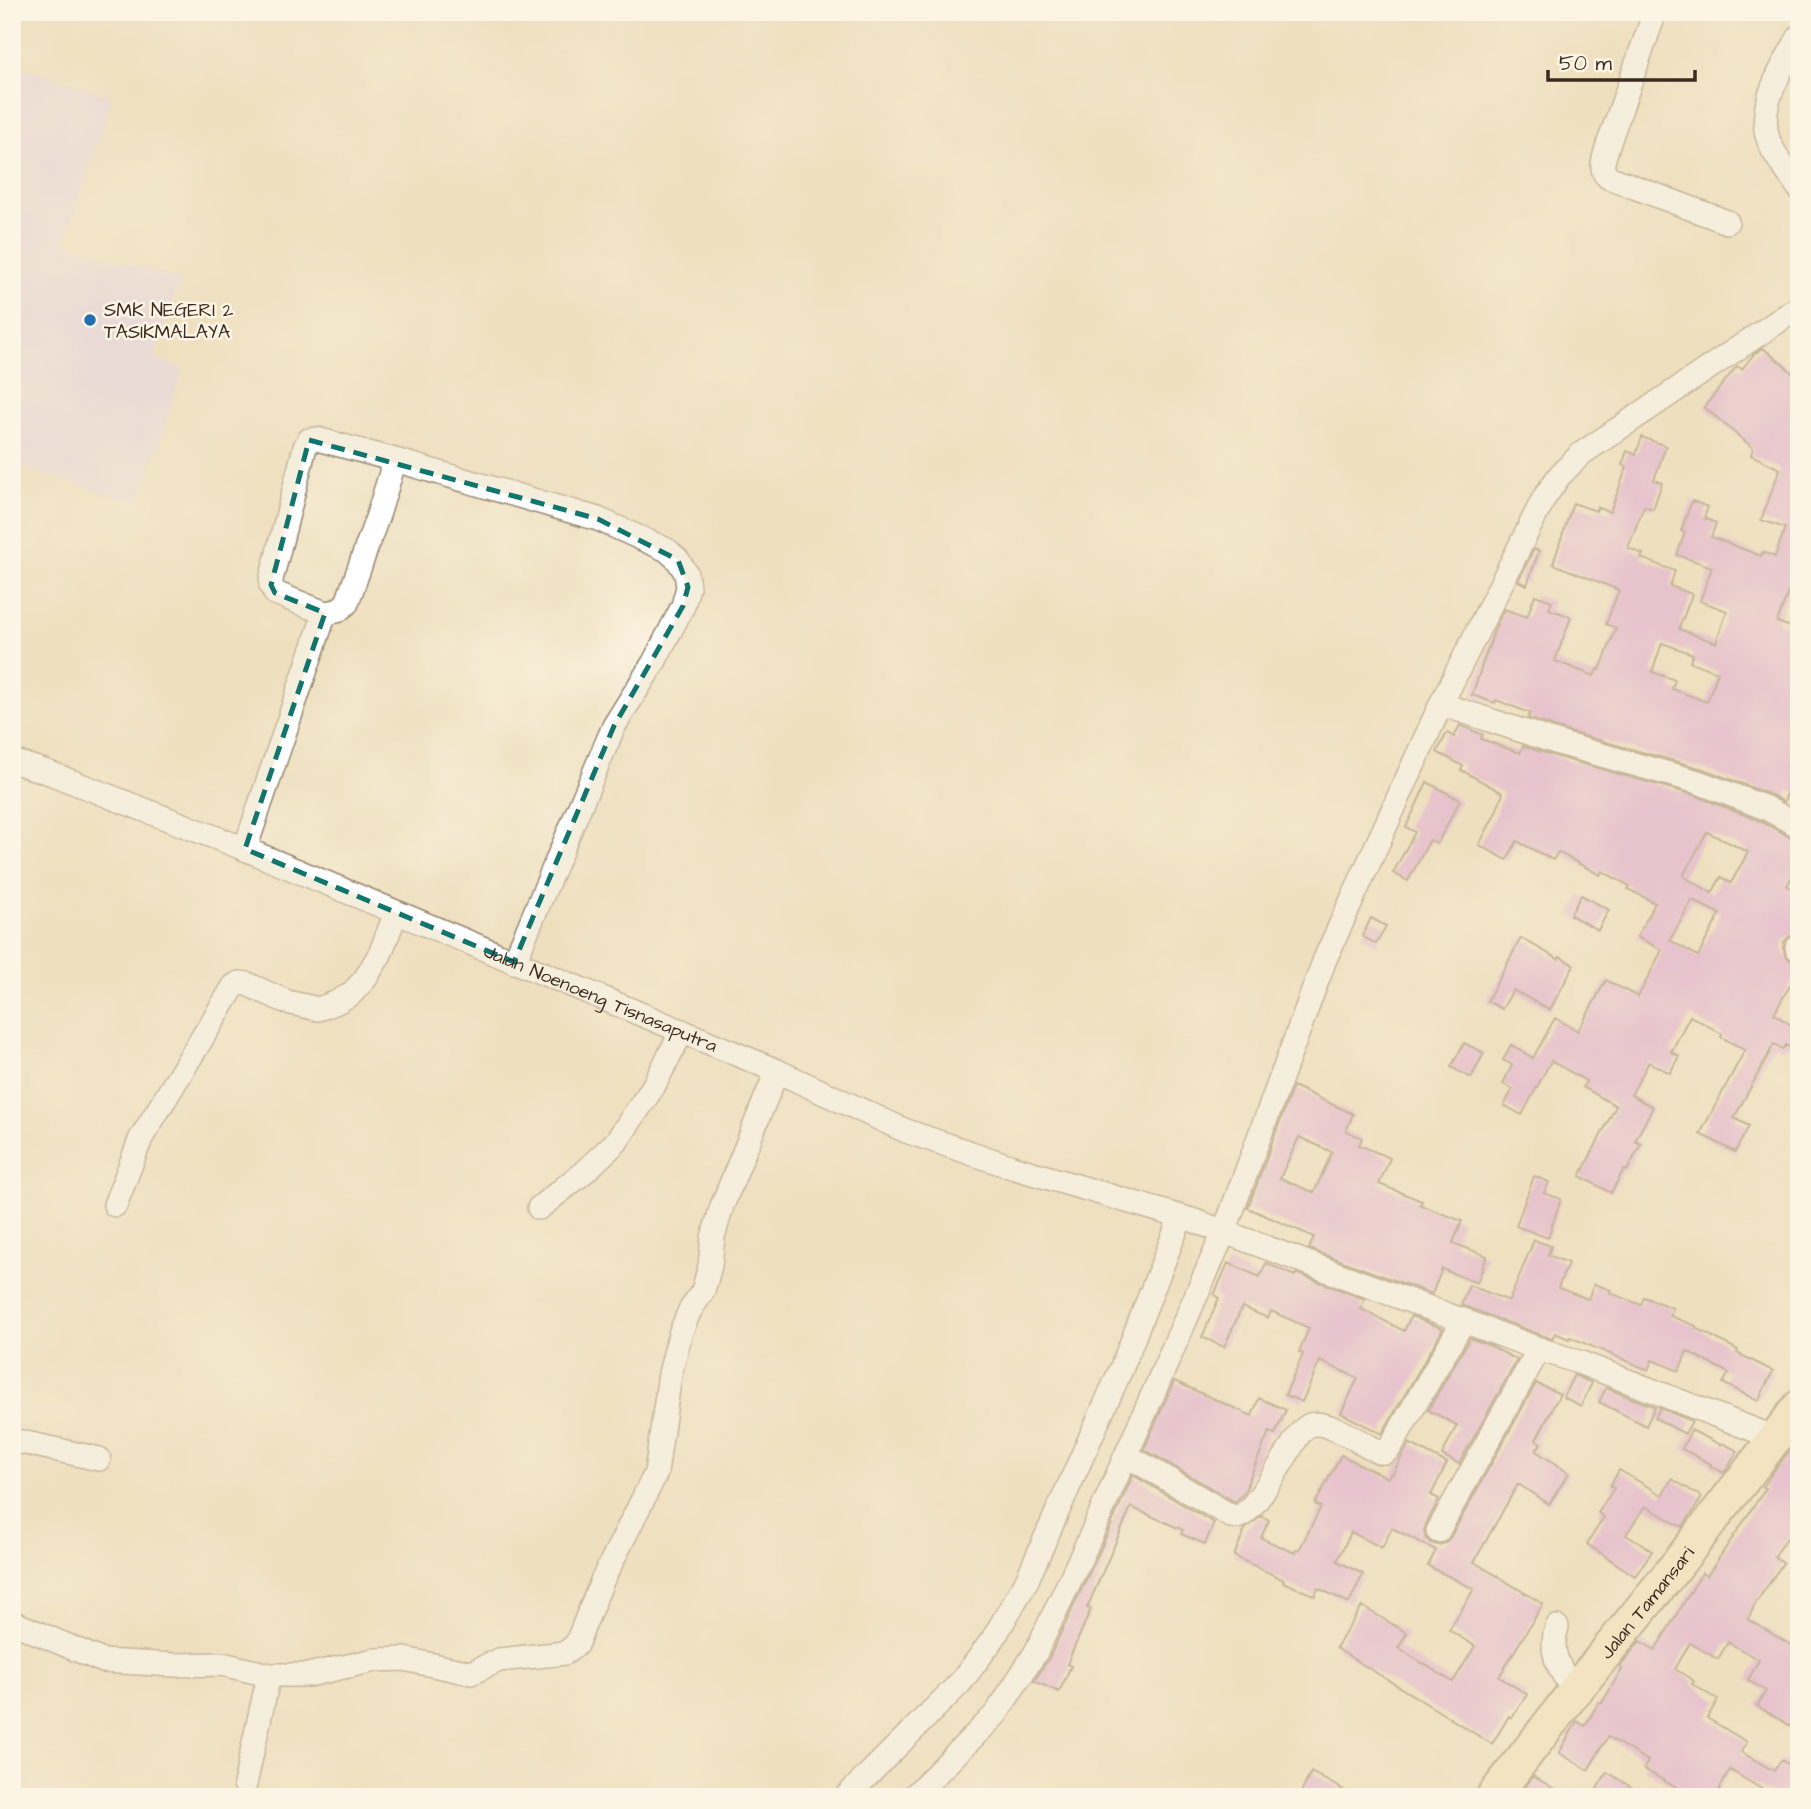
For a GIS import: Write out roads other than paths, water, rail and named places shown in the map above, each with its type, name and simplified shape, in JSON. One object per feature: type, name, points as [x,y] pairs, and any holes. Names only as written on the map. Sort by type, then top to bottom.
[{"type":"main road","name":"Jalan Tamansari","points":[[1493,1797],[1799,1407]]},
{"type":"street","points":[[1655,12],[1608,145],[1603,169],[1608,177],[1727,222]]},
{"type":"street","points":[[1799,37],[1773,86],[1765,121],[1771,147],[1799,188]]},
{"type":"street","points":[[846,1797],[961,1682],[999,1628],[1026,1582],[1122,1367],[1203,1224],[1441,704],[1544,498],[1560,475],[1581,454],[1799,307]]},
{"type":"street","points":[[395,460],[379,515],[347,603],[337,611],[325,613],[275,593],[271,586],[305,447],[309,440],[317,439],[395,460],[598,519],[667,550],[678,560],[686,573],[688,587],[683,606],[654,662],[614,726],[514,962]]},
{"type":"street","points":[[245,849],[325,613]]},
{"type":"street","points":[[1441,704],[1562,744],[1698,782],[1766,808],[1799,826]]},
{"type":"street","name":"Jalan Noenoeng Tisnasaputra","points":[[12,761],[245,849],[776,1071],[906,1131],[1012,1167],[1203,1224],[1581,1363],[1775,1438]]},
{"type":"street","points":[[116,1205],[141,1138],[234,986],[247,984],[287,1002],[318,1009],[335,1003],[351,994],[365,979],[380,954],[396,913]]},
{"type":"street","points":[[539,1208],[616,1142],[653,1087],[682,1031]]},
{"type":"street","points":[[12,1622],[103,1661],[174,1665],[222,1664],[270,1675],[308,1675],[375,1660],[404,1659],[471,1673],[499,1660],[565,1653],[576,1645],[602,1581],[656,1473],[670,1374],[680,1334],[690,1310],[703,1291],[722,1206],[776,1071]]},
{"type":"street","points":[[913,1797],[996,1714],[1036,1653],[1126,1455],[1203,1224]]},
{"type":"street","points":[[1126,1455],[1231,1516],[1238,1517],[1245,1514],[1257,1499],[1298,1436],[1311,1424],[1325,1426],[1355,1438],[1380,1452],[1389,1449],[1464,1320]]},
{"type":"street","points":[[1438,1531],[1539,1349]]},
{"type":"street","points":[[12,1440],[99,1459]]},
{"type":"street","points":[[1557,1627],[1553,1639],[1554,1655],[1574,1692]]},
{"type":"street","points":[[245,1784],[270,1675]]},
{"type":"place","name":"SMK NEGERI 2 TASIKMALAYA","points":[[90,320]]}]
